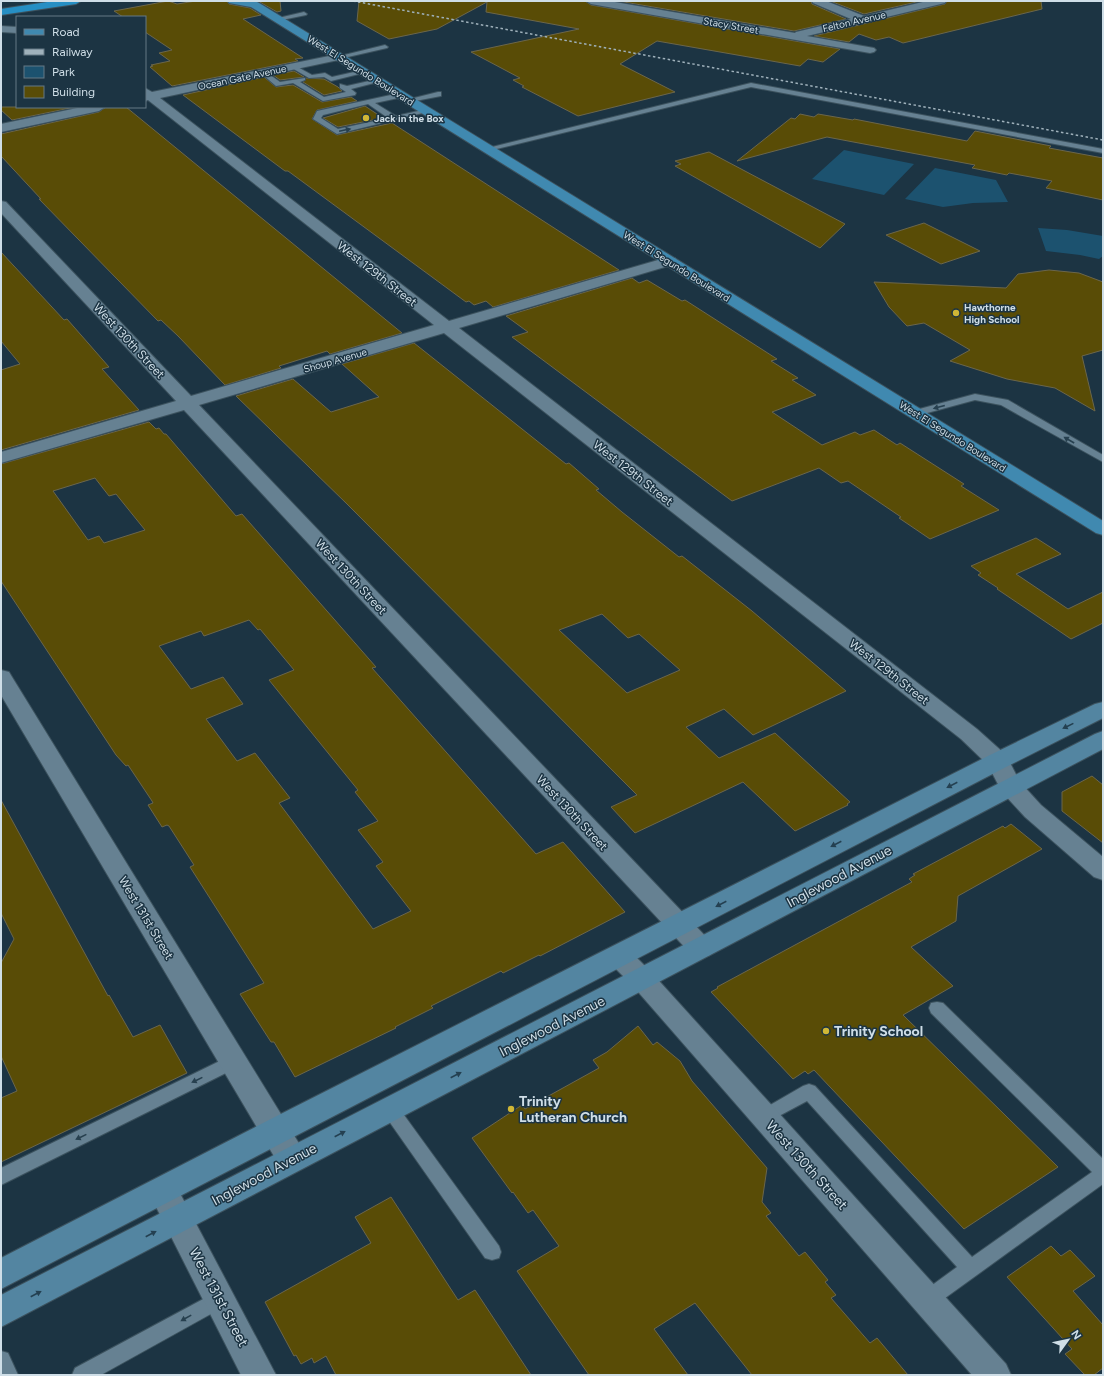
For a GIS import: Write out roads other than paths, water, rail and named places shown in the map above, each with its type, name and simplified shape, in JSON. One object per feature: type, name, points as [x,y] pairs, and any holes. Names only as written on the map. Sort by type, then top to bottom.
[{"type":"highway","points":[[1,4],[39,1]]},
{"type":"highway","points":[[1,12],[76,1]]},
{"type":"main road","name":"West El Segundo Boulevard","points":[[233,1],[252,2],[277,19],[1103,529]]},
{"type":"main road","points":[[1,1274],[163,1191],[275,1131],[998,761],[1103,709]]},
{"type":"main road","name":"Inglewood Avenue","points":[[1,1312],[1010,786],[1100,745]]},
{"type":"street","name":"Stacy Street","points":[[591,1],[870,50]]},
{"type":"street","points":[[817,1],[862,19]]},
{"type":"street","name":"Felton Avenue","points":[[791,36],[941,1]]},
{"type":"street","points":[[1,29],[16,30]]},
{"type":"street","name":"Ocean Gate Avenue","points":[[147,95],[339,57]]},
{"type":"street","name":"West 129th Street","points":[[147,95],[969,734],[998,761],[1010,786],[1032,811],[1103,871]]},
{"type":"street","points":[[1,128],[94,108]]},
{"type":"street","name":"West 130th Street","points":[[1,205],[700,948]]},
{"type":"street","name":"Shoup Avenue","points":[[1,458],[670,261]]},
{"type":"street","name":"West 131st Street","points":[[1,677],[232,1062],[292,1159]]},
{"type":"street","name":"West 130th Street","points":[[619,956],[642,979],[994,1375]]},
{"type":"street","name":"West 131st Street","points":[[163,1191],[259,1375]]},
{"type":"lane","points":[[277,19],[304,14]]},
{"type":"lane","points":[[339,57],[385,46]]},
{"type":"lane","points":[[294,67],[311,77]]},
{"type":"lane","points":[[331,79],[363,72]]},
{"type":"lane","points":[[264,73],[279,84],[311,77],[324,75],[352,93],[323,99],[294,81]]},
{"type":"lane","points":[[346,88],[378,81]]},
{"type":"lane","points":[[484,146],[751,85],[1103,151]]},
{"type":"lane","points":[[427,111],[336,132],[317,119],[320,113],[369,102],[438,94]]},
{"type":"lane","points":[[369,102],[395,119]]},
{"type":"lane","points":[[484,146],[509,136]]},
{"type":"lane","points":[[916,413],[975,397],[1004,402],[1103,459]]},
{"type":"lane","points":[[927,1300],[1103,1172],[937,1008]]},
{"type":"lane","points":[[1,1177],[232,1062]]},
{"type":"lane","points":[[764,1117],[809,1091],[971,1269]]},
{"type":"lane","points":[[390,1109],[492,1252]]},
{"type":"lane","points":[[82,1375],[220,1299]]},
{"type":"lane","points":[[1,1360],[8,1375]]},
{"type":"railway","points":[[353,1],[1103,140]]},
{"type":"place","name":"Jack in the Box","points":[[366,118]]},
{"type":"place","name":"Hawthorne High School","points":[[956,313]]},
{"type":"place","name":"Trinity School","points":[[826,1031]]},
{"type":"place","name":"Trinity Lutheran Church","points":[[511,1109]]}]
